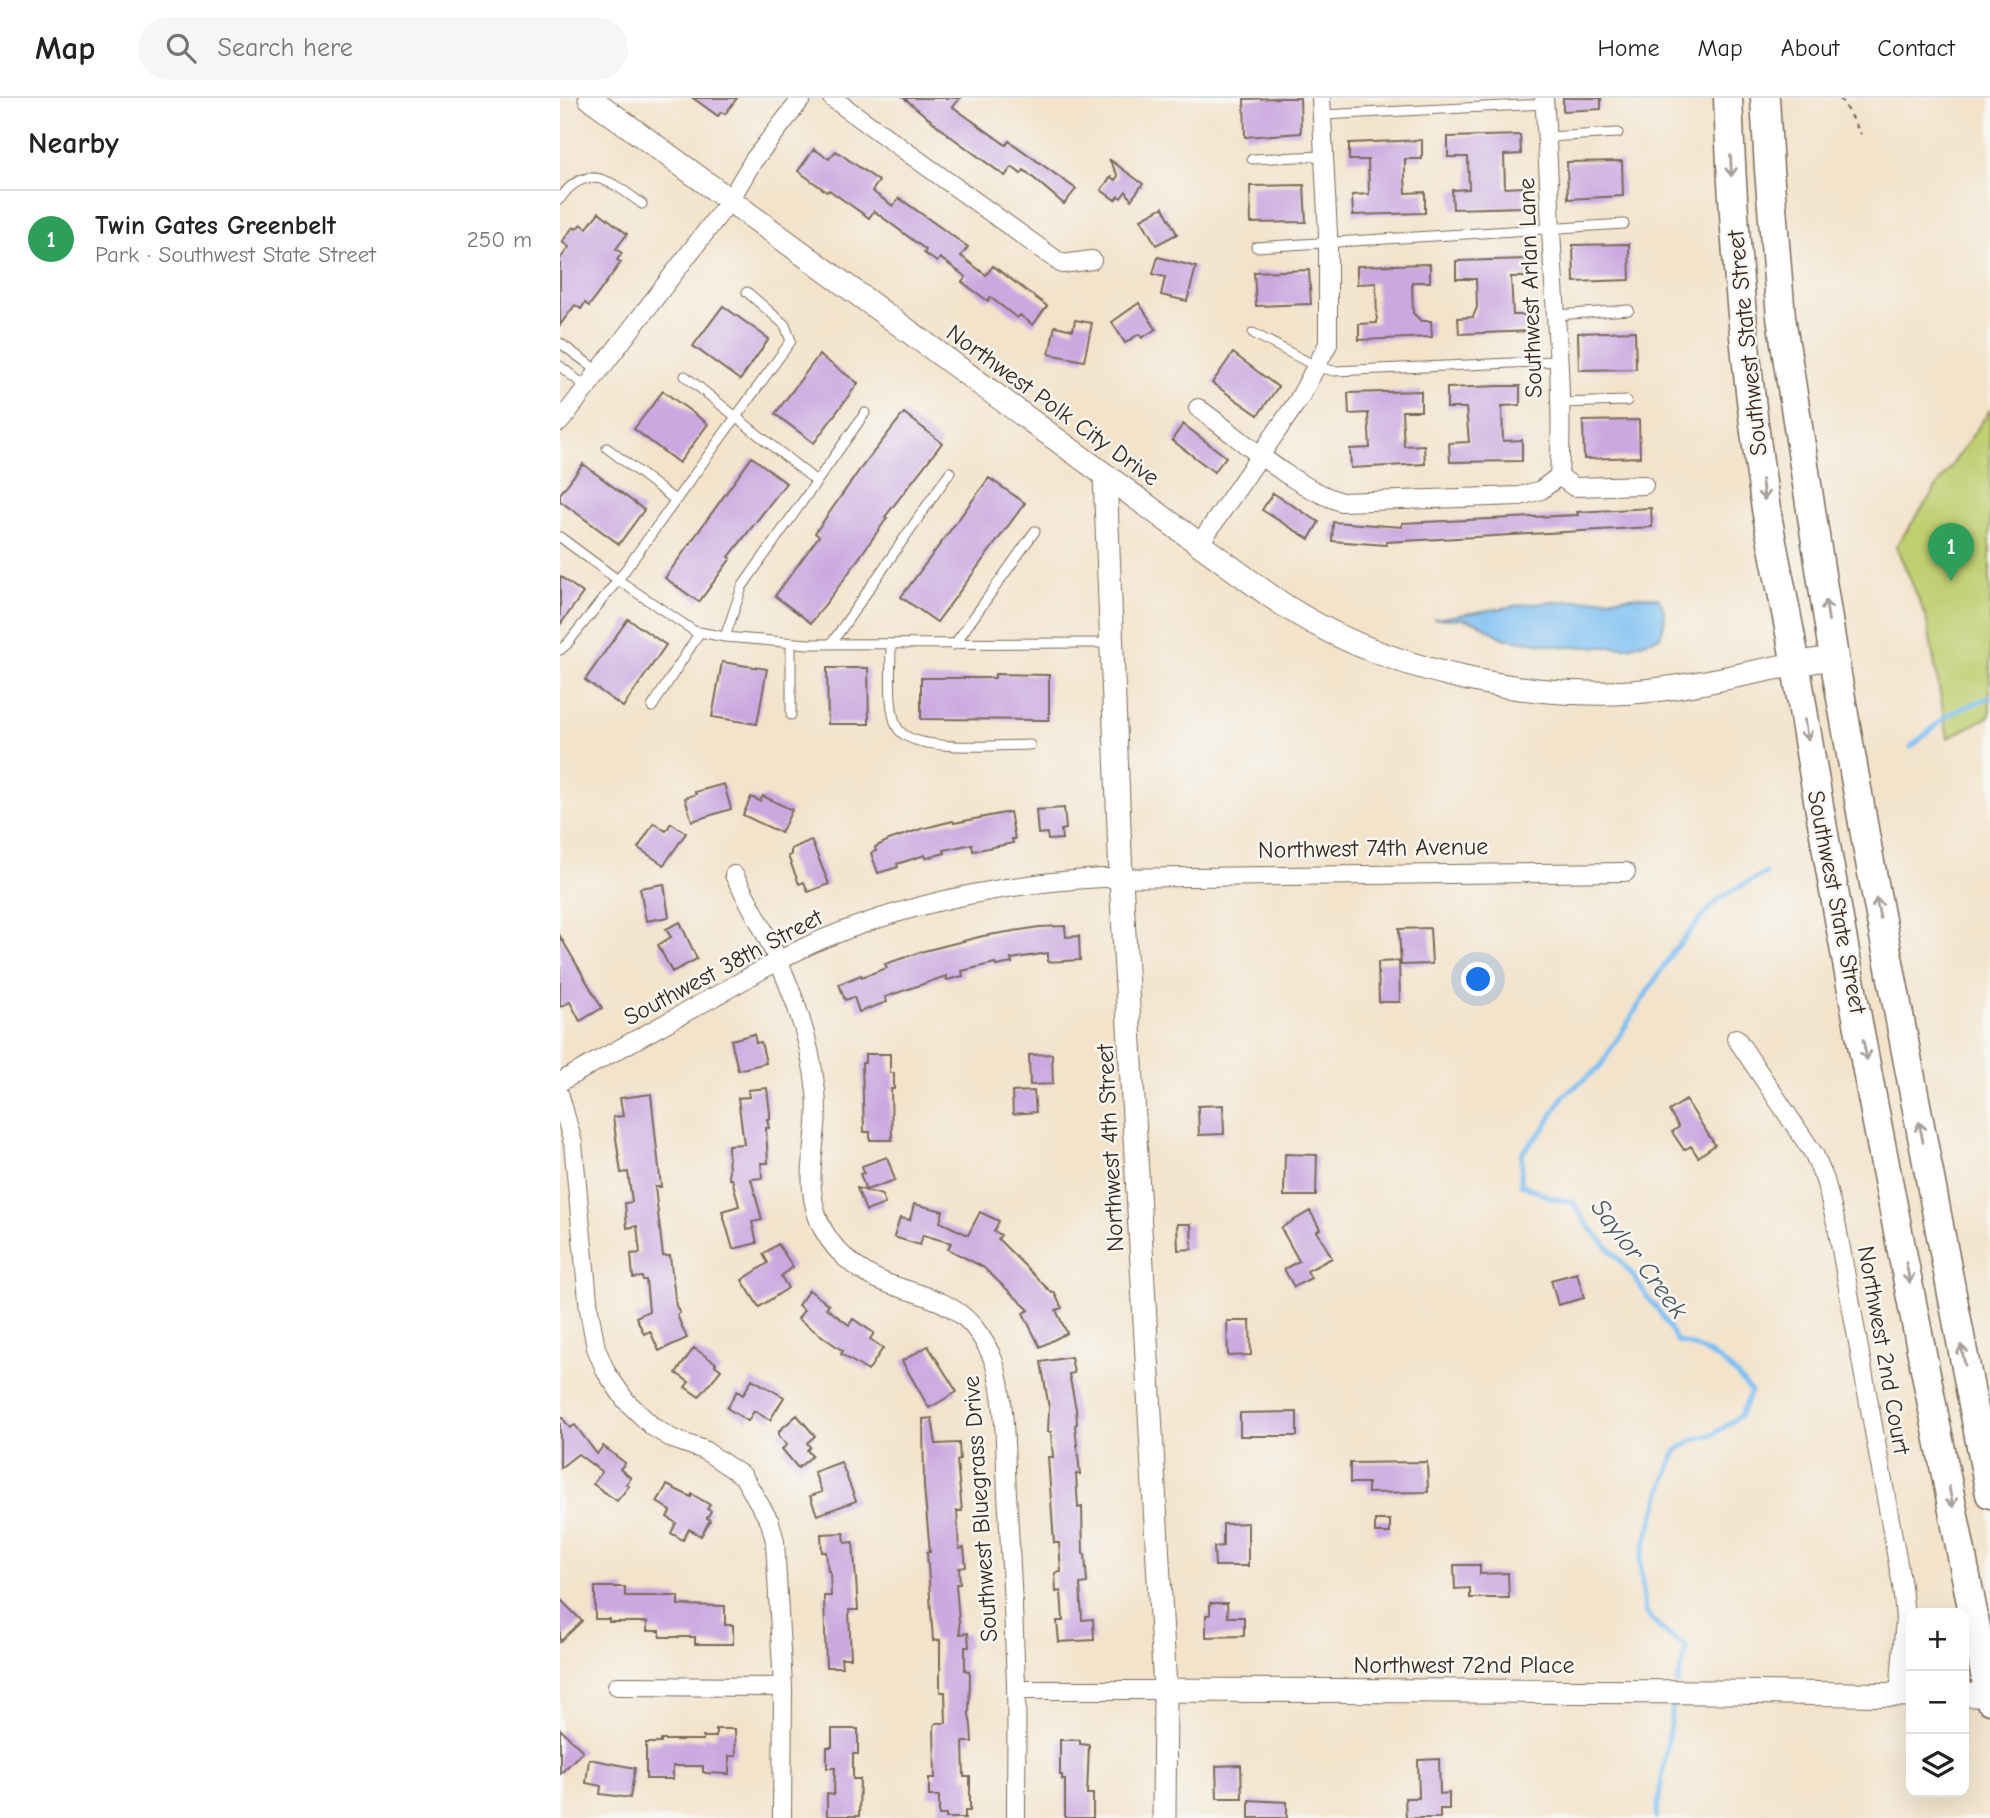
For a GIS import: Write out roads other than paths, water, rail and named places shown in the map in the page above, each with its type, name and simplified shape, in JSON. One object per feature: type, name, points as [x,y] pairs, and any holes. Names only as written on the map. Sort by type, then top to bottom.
[{"type":"main road","name":"Southwest State Street","points":[[1728,98],[1732,189],[1745,344],[1764,499],[1795,662],[1824,841],[1983,1696]]},
{"type":"main road","name":"Southwest State Street","points":[[1765,98],[1781,317],[1834,658],[1871,870],[1990,1494]]},
{"type":"street","name":"Northwest Polk City Drive","points":[[590,98],[1274,598],[1332,631],[1392,657],[1455,677],[1541,691],[1601,694],[1660,690],[1795,662]]},
{"type":"street","points":[[560,422],[730,200],[753,161],[802,98]]},
{"type":"street","points":[[832,98],[1062,264],[1092,260]]},
{"type":"street","name":"Southwest Arlan Lane","points":[[1544,101],[1560,403],[1559,476]]},
{"type":"street","points":[[1200,543],[1299,399],[1328,344],[1328,244],[1322,106]]},
{"type":"street","points":[[1198,408],[1261,456],[1319,495],[1341,502],[1520,496],[1541,490],[1559,476],[1574,487],[1644,485]]},
{"type":"street","name":"Northwest 4th Street","points":[[1105,475],[1121,878],[1165,1690],[1164,1818]]},
{"type":"street","points":[[1795,662],[1834,658]]},
{"type":"street","name":"Northwest 74th Avenue","points":[[1121,878],[1626,872]]},
{"type":"street","name":"Southwest Bluegrass Drive","points":[[733,875],[762,926],[793,994],[811,1057],[817,1122],[810,1165],[810,1184],[817,1217],[827,1239],[864,1272],[888,1284],[947,1304],[971,1324],[988,1345],[995,1365],[1001,1406],[1012,1551],[1016,1818]]},
{"type":"street","name":"Southwest 38th Street","points":[[560,1082],[822,940],[921,906],[975,892],[1028,884],[1121,878]]},
{"type":"street","name":"Northwest 2nd Court","points":[[1736,1038],[1814,1154],[1825,1181],[1837,1227],[1902,1586],[1905,1618],[1905,1695]]},
{"type":"street","points":[[560,1096],[573,1143],[589,1310],[597,1348],[606,1371],[626,1401],[653,1427],[673,1439],[704,1450],[743,1476],[771,1522],[775,1541],[783,1687],[782,1818]]},
{"type":"street","points":[[617,1686],[783,1687]]},
{"type":"street","name":"Northwest 72nd Place","points":[[1016,1689],[1905,1695]]},
{"type":"lane","points":[[1322,106],[1544,101]]},
{"type":"lane","points":[[1548,137],[1618,133]]},
{"type":"lane","points":[[1252,159],[1324,156]]},
{"type":"lane","points":[[560,199],[570,186],[593,178],[605,179],[617,185],[642,204]]},
{"type":"lane","points":[[1256,247],[1624,224]]},
{"type":"lane","points":[[560,650],[618,580],[791,341],[785,324],[747,292]]},
{"type":"lane","points":[[1556,315],[1629,310]]},
{"type":"lane","points":[[1253,333],[1317,367],[1334,371],[1558,361]]},
{"type":"lane","points":[[560,343],[597,371]]},
{"type":"lane","points":[[560,366],[587,388]]},
{"type":"lane","points":[[685,376],[816,481]]},
{"type":"lane","points":[[1560,403],[1627,401]]},
{"type":"lane","points":[[725,637],[742,587],[865,413]]},
{"type":"lane","points":[[607,448],[675,500]]},
{"type":"lane","points":[[831,644],[950,472]]},
{"type":"lane","points":[[954,645],[1035,531]]},
{"type":"lane","points":[[560,537],[694,631],[725,637],[791,643],[891,645],[1112,643]]},
{"type":"lane","points":[[652,707],[700,632]]},
{"type":"lane","points":[[791,643],[791,715]]},
{"type":"lane","points":[[891,645],[893,711],[898,729],[911,740],[933,745],[1030,745]]},
{"type":"water","points":[[1643,596],[1658,598],[1661,603],[1665,617],[1662,632],[1660,637],[1628,647],[1566,647],[1503,638],[1476,622],[1433,619],[1527,604]]},
{"type":"waterway","name":"Saylor Creek","points":[[1911,747],[1949,714],[1990,697]]},
{"type":"waterway","name":"Saylor Creek","points":[[1677,1684],[1687,1648],[1662,1630],[1645,1612],[1640,1561],[1676,1451],[1695,1439],[1714,1434],[1740,1416],[1751,1392],[1735,1372],[1719,1359],[1701,1349],[1677,1341],[1632,1274],[1586,1223],[1573,1202],[1551,1198],[1521,1184],[1522,1153],[1544,1129],[1564,1095],[1599,1068],[1674,950],[1703,916],[1722,897],[1766,873]]},
{"type":"waterway","name":"Saylor Creek","points":[[1656,1818],[1674,1697]]},
{"type":"place","name":"Twin Gates Greenbelt","points":[[1951,581]]}]
